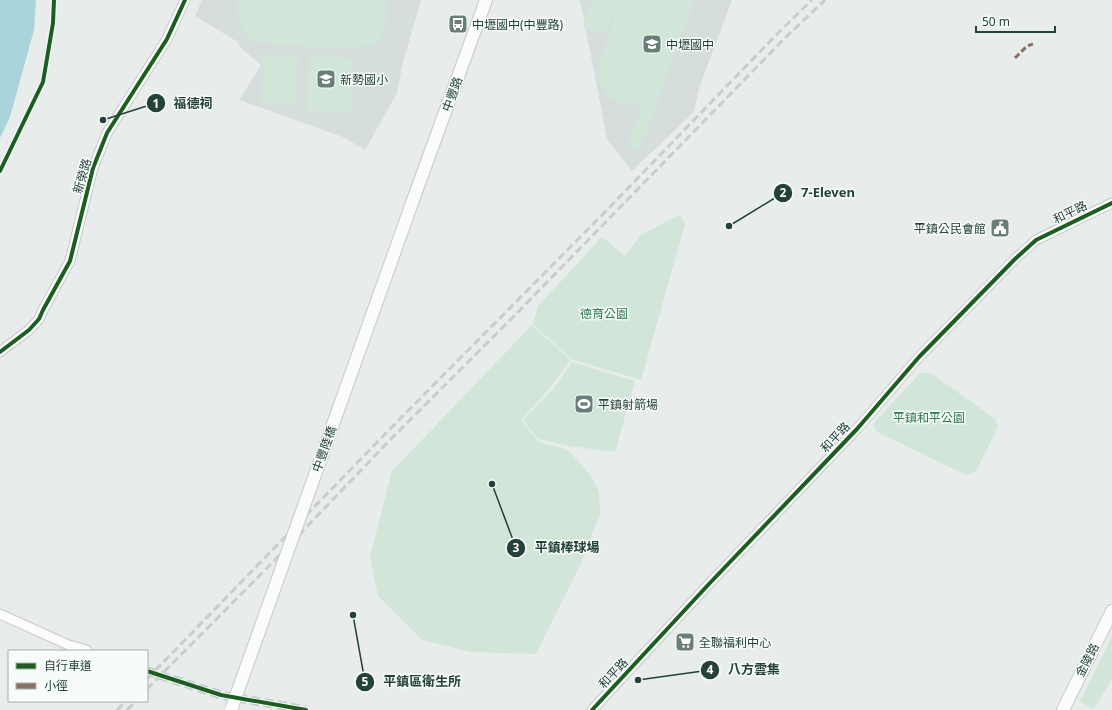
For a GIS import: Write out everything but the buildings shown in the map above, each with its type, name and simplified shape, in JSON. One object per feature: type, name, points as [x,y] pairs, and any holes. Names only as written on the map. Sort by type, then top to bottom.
[{"type":"main road","name":"中豐路","points":[[417,188],[486,0]]},
{"type":"main road","name":"中豐陸橋","points":[[231,710],[417,188]]},
{"type":"main road","name":"金陵路","points":[[1063,710],[1112,611]]},
{"type":"street","name":"新榮路","points":[[0,352],[29,330],[39,319],[70,261],[93,168],[107,133],[167,39],[185,0]]},
{"type":"street","name":"和平路","points":[[592,710],[857,429],[919,357],[1015,258],[1036,240],[1112,204]]},
{"type":"street","points":[[0,614],[83,650]]},
{"type":"shaded area","name":"新勢國小","points":[[202,0],[421,0],[403,62],[397,93],[365,150],[343,137],[239,100],[261,65],[239,46],[238,42],[195,16]]},
{"type":"shaded area","name":"中壢國中","points":[[580,0],[732,0],[699,88],[694,112],[632,171],[607,139]]},
{"type":"green space","points":[[237,0],[386,0],[388,5],[388,13],[382,37],[379,41],[371,45],[342,48],[264,43],[251,39],[241,27],[237,10]]},
{"type":"green space","points":[[592,0],[619,0],[606,35],[583,28]]},
{"type":"green space","points":[[621,0],[694,0],[640,150],[628,146],[643,103],[624,104],[616,101],[604,92],[598,76],[598,66]]},
{"type":"green space","points":[[265,54],[298,56],[294,104],[261,102]]},
{"type":"green space","points":[[309,56],[353,58],[351,112],[306,110]]},
{"type":"green space","name":"德育公園","points":[[678,215],[682,218],[685,224],[641,380],[571,359],[533,324],[538,306],[602,237],[625,256],[641,235]]},
{"type":"green space","points":[[532,325],[570,360],[551,387],[521,420],[539,442],[562,448],[570,452],[591,476],[599,491],[600,514],[581,563],[536,654],[470,652],[422,640],[378,596],[370,557],[392,471]]},
{"type":"green space","name":"平鎮射箭場","points":[[572,362],[635,381],[615,452],[569,446],[538,439],[523,420],[554,388]]},
{"type":"green space","name":"平鎮和平公園","points":[[920,373],[931,373],[995,419],[998,427],[976,471],[966,475],[877,432],[873,424]]},
{"type":"green space","points":[[1112,636],[1112,679],[1094,709],[1080,702]]},
{"type":"water","points":[[0,0],[36,0],[34,30],[10,117],[0,138]]},
{"type":"tunnel","points":[[148,671],[221,695],[306,710]]},
{"type":"railway","points":[[148,678],[388,431],[812,0]]},
{"type":"railway","points":[[148,688],[785,38],[825,0]]},
{"type":"railway","points":[[117,710],[125,702]]},
{"type":"railway","points":[[127,710],[135,702]]},
{"type":"marked path","points":[[1015,58],[1027,46],[1033,44]]},
{"type":"cycle path","points":[[0,171],[43,82],[53,23],[54,0]]},
{"type":"cycle path","points":[[0,352],[29,330],[39,319],[70,261],[93,168],[107,133],[167,39],[185,0]]},
{"type":"cycle path","points":[[592,710],[708,585],[857,429],[919,357],[1015,259],[1036,240],[1112,203]]},
{"type":"cycle path","points":[[148,671],[221,695],[306,710]]},
{"type":"place","name":"中壢國中(中豐路)","points":[[458,24]]},
{"type":"place","name":"中壢國中","points":[[652,44]]},
{"type":"place","name":"新勢國小","points":[[326,79]]},
{"type":"place","name":"福德祠","points":[[103,120]]},
{"type":"place","name":"7-Eleven","points":[[729,226]]},
{"type":"place","name":"平鎮公民會館","points":[[1000,228]]},
{"type":"place","name":"平鎮射箭場","points":[[584,404]]},
{"type":"place","name":"平鎮棒球場","points":[[492,484]]},
{"type":"place","name":"平鎮區衛生所","points":[[353,615]]},
{"type":"place","name":"全聯福利中心","points":[[685,642]]},
{"type":"place","name":"八方雲集","points":[[638,680]]}]
